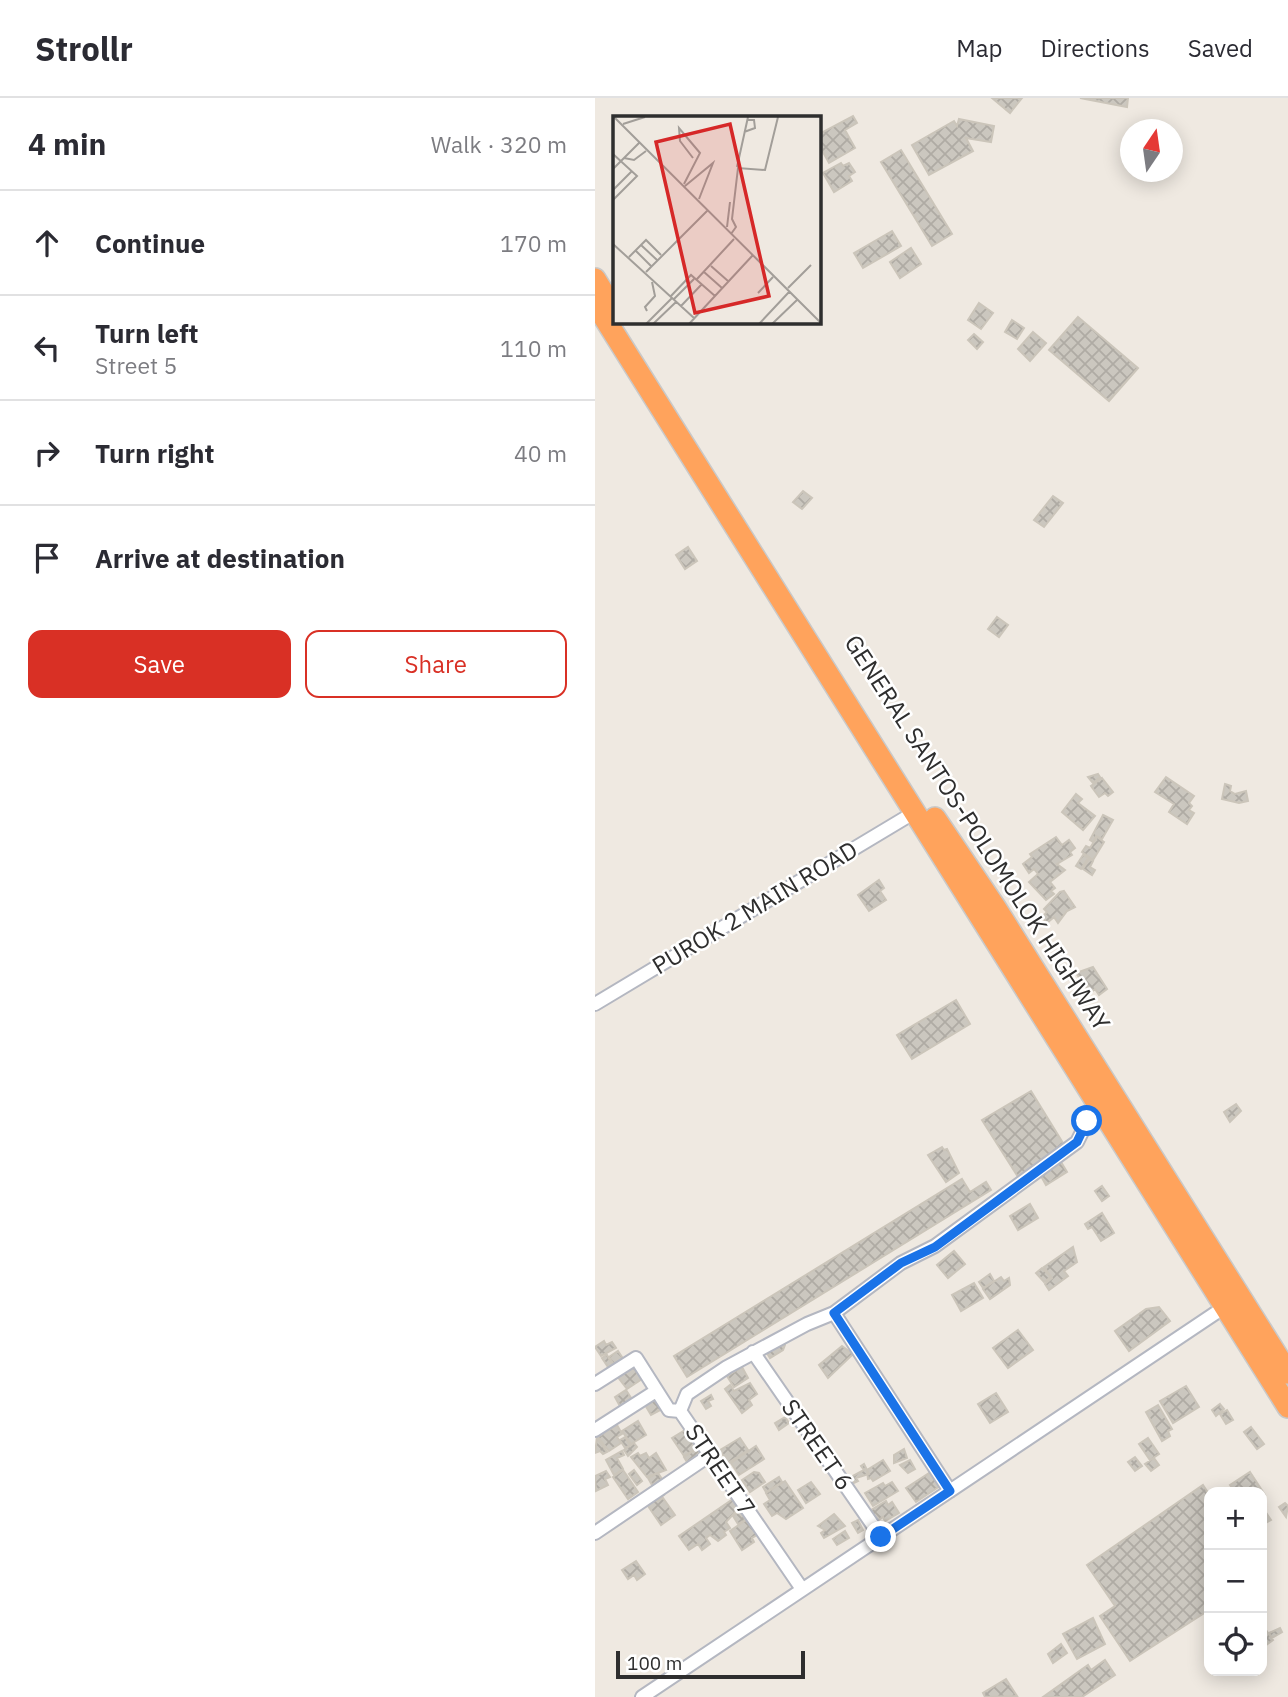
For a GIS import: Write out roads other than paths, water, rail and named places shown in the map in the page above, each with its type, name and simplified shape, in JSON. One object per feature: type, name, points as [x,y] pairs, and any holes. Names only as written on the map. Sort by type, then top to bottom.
[{"type":"highway","points":[[595,279],[613,308]]},
{"type":"highway","points":[[595,303],[1097,1102],[1232,1301],[1288,1408]]},
{"type":"highway","name":"GENERAL SANTOS-POLOMOLOK HIGHWAY","points":[[623,324],[1232,1301],[1288,1373]]},
{"type":"street","name":"PUROK 2 MAIN ROAD","points":[[595,1004],[915,812]]},
{"type":"street","points":[[680,1411],[687,1394],[727,1367],[807,1324],[834,1313],[901,1263],[935,1247],[1077,1142],[1097,1102]]},
{"type":"street","points":[[642,1697],[1232,1301]]},
{"type":"street","points":[[834,1313],[950,1491]]},
{"type":"street","name":"STREET 6","points":[[753,1352],[881,1537]]},
{"type":"street","name":"STREET 7","points":[[595,1384],[636,1357],[669,1410],[680,1411],[802,1590]]},
{"type":"street","points":[[595,1430],[656,1391]]},
{"type":"street","points":[[595,1533],[710,1455]]}]
